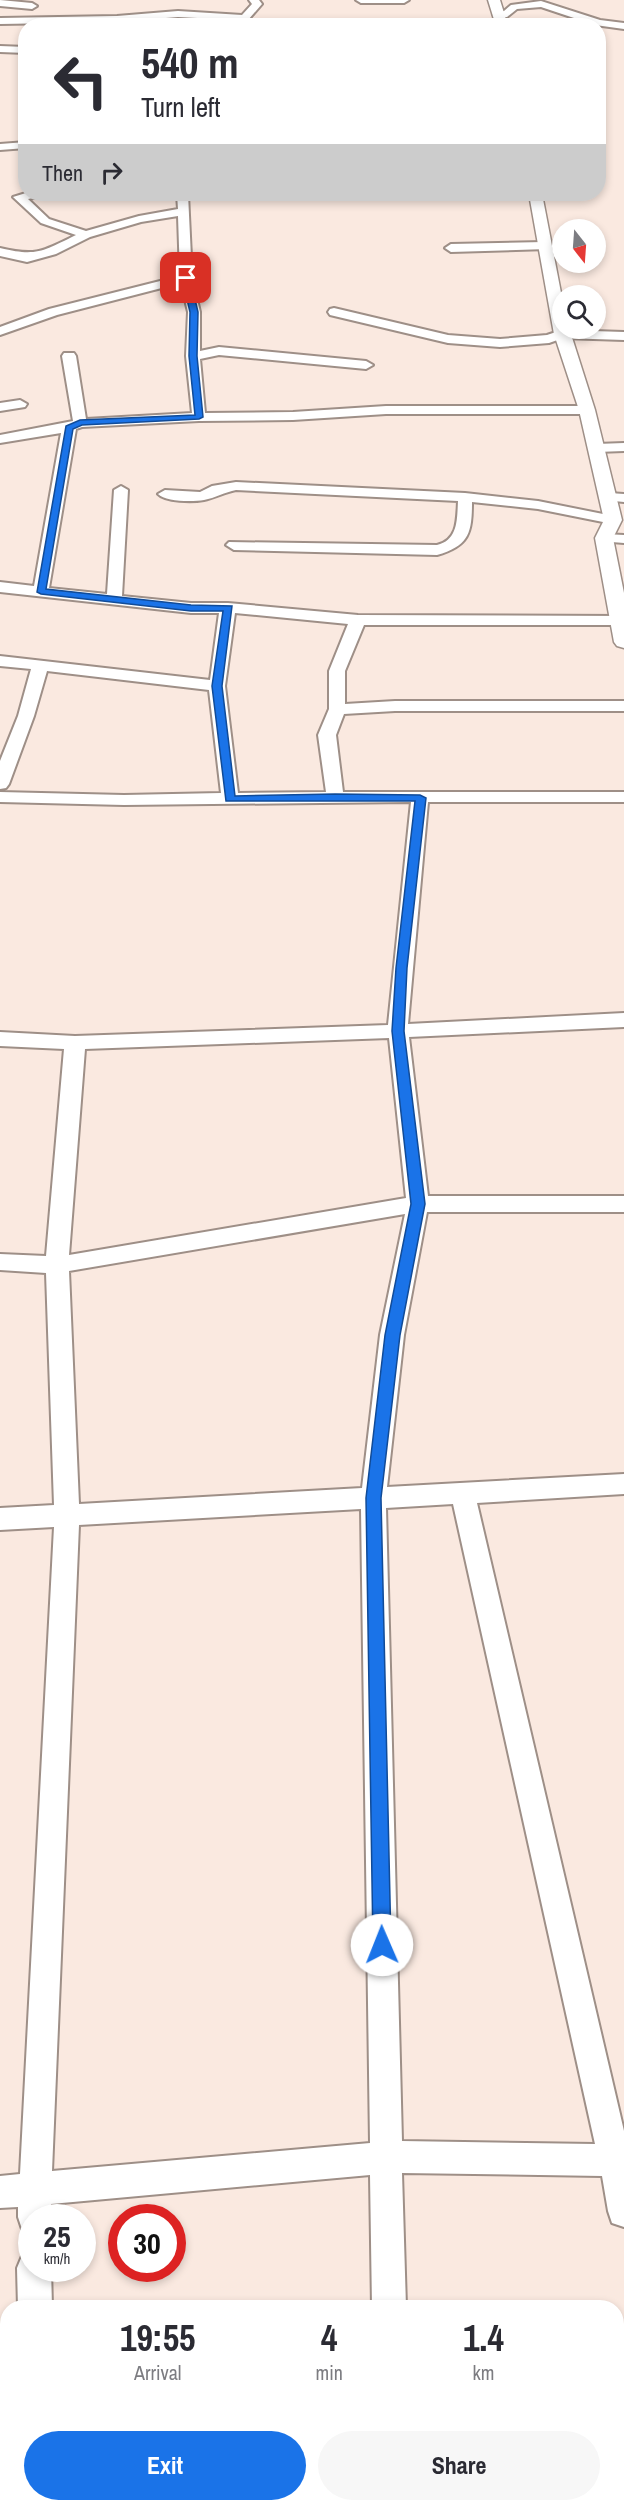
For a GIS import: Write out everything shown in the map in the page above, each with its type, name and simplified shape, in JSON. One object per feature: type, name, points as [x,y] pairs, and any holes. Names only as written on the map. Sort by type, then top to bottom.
[{"type":"street","points":[[245,18],[257,4],[254,0]]},
{"type":"street","points":[[360,0],[404,0]]},
{"type":"street","points":[[494,0],[499,18]]},
{"type":"street","points":[[0,3],[32,6]]},
{"type":"street","points":[[502,18],[514,8],[541,4],[585,18]]},
{"type":"street","points":[[129,18],[178,14],[210,18]]},
{"type":"street","points":[[0,21],[18,21]]},
{"type":"street","points":[[606,24],[624,26]]},
{"type":"street","points":[[0,49],[18,50]]},
{"type":"street","points":[[0,147],[18,146]]},
{"type":"street","points":[[24,201],[45,221],[86,235]]},
{"type":"street","points":[[183,201],[186,278],[194,312],[193,356],[199,417]]},
{"type":"street","points":[[536,201],[552,285]]},
{"type":"street","points":[[0,252],[27,258],[52,251],[86,235],[150,216],[183,212]]},
{"type":"street","points":[[451,248],[544,246]]},
{"type":"street","points":[[0,331],[53,312],[186,278]]},
{"type":"street","points":[[334,312],[447,339],[500,343],[552,338]]},
{"type":"street","points":[[606,335],[624,336]]},
{"type":"street","points":[[564,339],[597,448],[616,498],[614,520],[604,538],[624,641]]},
{"type":"street","points":[[193,356],[219,351],[366,365]]},
{"type":"street","points":[[41,592],[75,425],[69,356]]},
{"type":"street","points":[[0,407],[20,404]]},
{"type":"street","points":[[0,439],[75,425],[199,417],[293,416],[386,410],[587,410]]},
{"type":"street","points":[[597,448],[624,447]]},
{"type":"street","points":[[165,494],[202,496],[217,489],[236,486],[465,497],[538,505],[614,520]]},
{"type":"street","points":[[114,599],[121,490]]},
{"type":"street","points":[[234,545],[437,550],[448,548],[454,545],[464,529],[465,497]]},
{"type":"street","points":[[604,538],[624,539]]},
{"type":"street","points":[[0,587],[191,608],[228,608],[358,620],[619,620]]},
{"type":"street","points":[[228,608],[217,686],[230,799]]},
{"type":"street","points":[[335,797],[327,735],[337,709],[336,671],[358,620]]},
{"type":"street","points":[[0,661],[217,686]]},
{"type":"street","points":[[0,784],[26,716],[40,666]]},
{"type":"street","points":[[337,709],[395,706],[624,706]]},
{"type":"street","points":[[0,797],[124,800],[624,797]]},
{"type":"street","points":[[389,2300],[373,1498],[393,1335],[418,1204],[398,1031],[402,968],[420,798]]},
{"type":"street","points":[[0,1039],[75,1043],[624,1020]]},
{"type":"street","points":[[34,2203],[67,1514],[57,1265],[75,1043]]},
{"type":"street","points":[[0,1262],[57,1265],[418,1204],[624,1204]]},
{"type":"street","points":[[0,1519],[624,1484]]},
{"type":"street","points":[[464,1494],[620,2161],[624,2211]]},
{"type":"street","points":[[0,2192],[34,2203],[387,2157],[620,2161]]},
{"type":"street","points":[[34,2282],[35,2300]]},
{"type":"route","points":[[186,278],[194,312],[193,356],[199,417],[80,423],[69,428],[41,592],[191,608],[228,608],[217,686],[230,799],[420,798],[402,968],[398,1031],[418,1204],[393,1335],[373,1498],[382,1945]]}]
